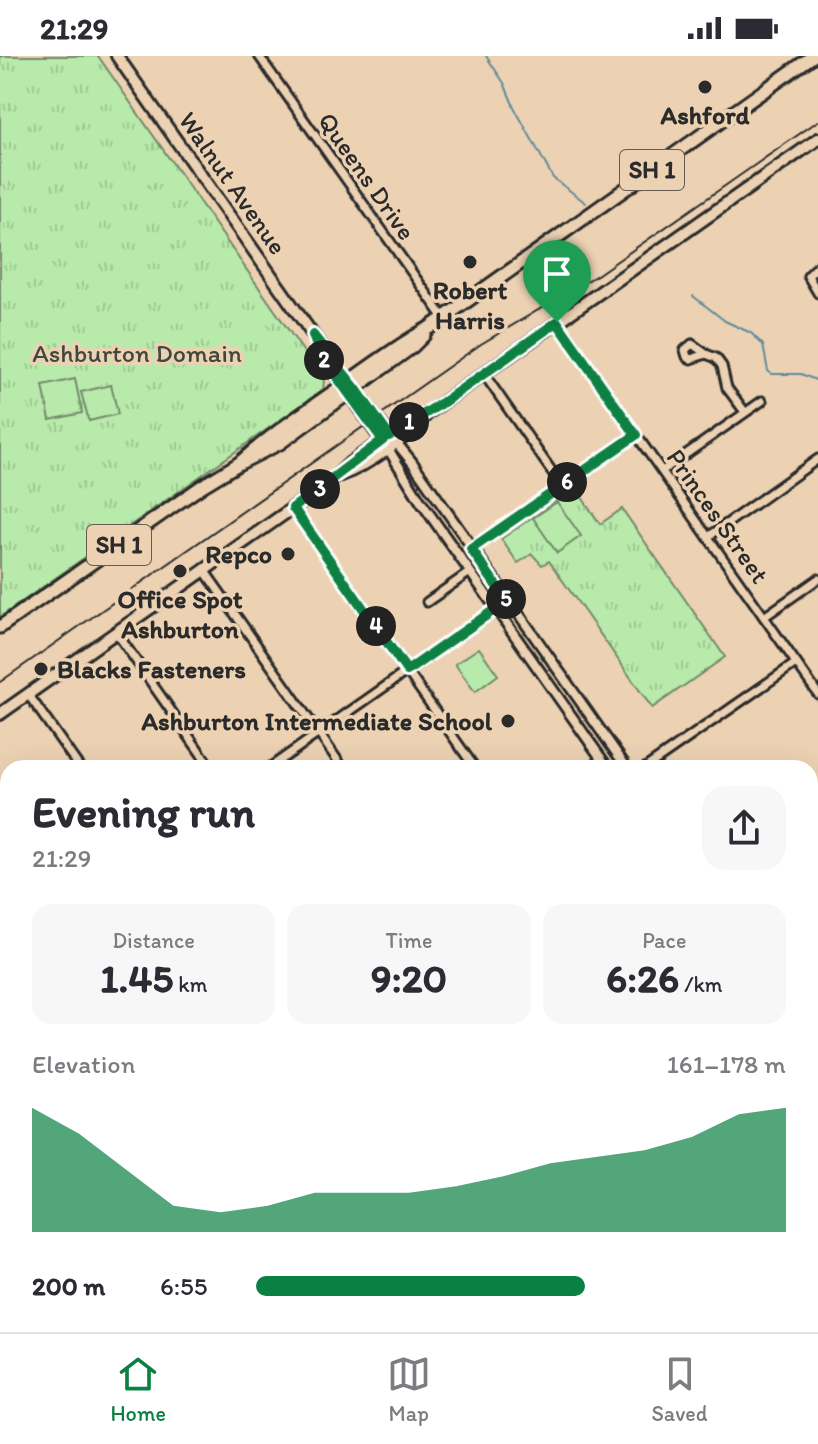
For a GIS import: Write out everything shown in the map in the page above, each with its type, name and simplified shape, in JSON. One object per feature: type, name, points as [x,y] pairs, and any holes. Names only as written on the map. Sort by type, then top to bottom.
[{"type":"highway","name":"SH 1","points":[[0,627],[238,464],[280,443],[407,340],[444,318],[813,56]]},
{"type":"main road","name":"Walnut Avenue","points":[[117,56],[388,441]]},
{"type":"main road","points":[[0,714],[339,476],[355,470],[388,441],[818,139]]},
{"type":"street","name":"Queens Drive","points":[[259,56],[444,318]]},
{"type":"street","points":[[818,266],[810,272],[809,280],[818,293]]},
{"type":"street","name":"Princes Street","points":[[557,322],[818,694]]},
{"type":"street","points":[[706,354],[716,358],[722,366],[727,388],[745,412]]},
{"type":"street","points":[[484,374],[562,486]]},
{"type":"street","points":[[662,471],[762,401]]},
{"type":"street","points":[[471,549],[636,435]]},
{"type":"street","name":"Walnut Avenue","points":[[388,441],[434,493],[621,760]]},
{"type":"street","name":"Walnut Avenue","points":[[388,441],[421,502],[602,760]]},
{"type":"street","points":[[708,537],[818,459]]},
{"type":"street","points":[[421,502],[434,493]]},
{"type":"street","points":[[293,508],[469,760]]},
{"type":"street","points":[[204,570],[338,760]]},
{"type":"street","points":[[427,602],[470,572]]},
{"type":"street","points":[[764,617],[818,579]]},
{"type":"street","points":[[280,760],[507,601]]},
{"type":"street","points":[[116,632],[205,760]]},
{"type":"street","points":[[657,760],[796,663]]},
{"type":"street","points":[[28,694],[74,760]]},
{"type":"green space","name":"Ashburton Domain","points":[[0,56],[98,56],[324,381],[323,390],[0,617]]},
{"type":"green space","points":[[75,379],[82,413],[50,420],[43,386]]},
{"type":"green space","points":[[111,385],[118,414],[89,421],[81,392]]},
{"type":"green space","points":[[575,487],[600,524],[622,509],[725,657],[652,708],[549,561],[542,565],[532,554],[518,563],[501,539]]},
{"type":"green space","points":[[557,502],[581,536],[557,553],[533,518]]},
{"type":"green space","points":[[479,648],[498,675],[475,692],[455,664]]},
{"type":"waterway","points":[[486,56],[504,83],[553,178],[586,203]]},
{"type":"waterway","points":[[693,296],[725,321],[751,333],[763,345],[768,371],[772,374],[801,374],[818,381]]},
{"type":"railway","points":[[0,682],[481,344],[597,275],[818,121]]},
{"type":"place","name":"Ashford","points":[[705,87]]},
{"type":"place","name":"Robert Harris","points":[[470,262]]},
{"type":"place","name":"Repco","points":[[288,554]]},
{"type":"place","name":"Office Spot Ashburton","points":[[180,571]]},
{"type":"place","name":"Blacks Fasteners","points":[[41,669]]},
{"type":"place","name":"Ashburton Intermediate School","points":[[508,721]]},
{"type":"route","points":[[557,322],[636,435],[471,549],[507,601],[407,671],[293,508],[383,440],[319,352],[313,335],[389,436],[428,413],[557,322]]}]
